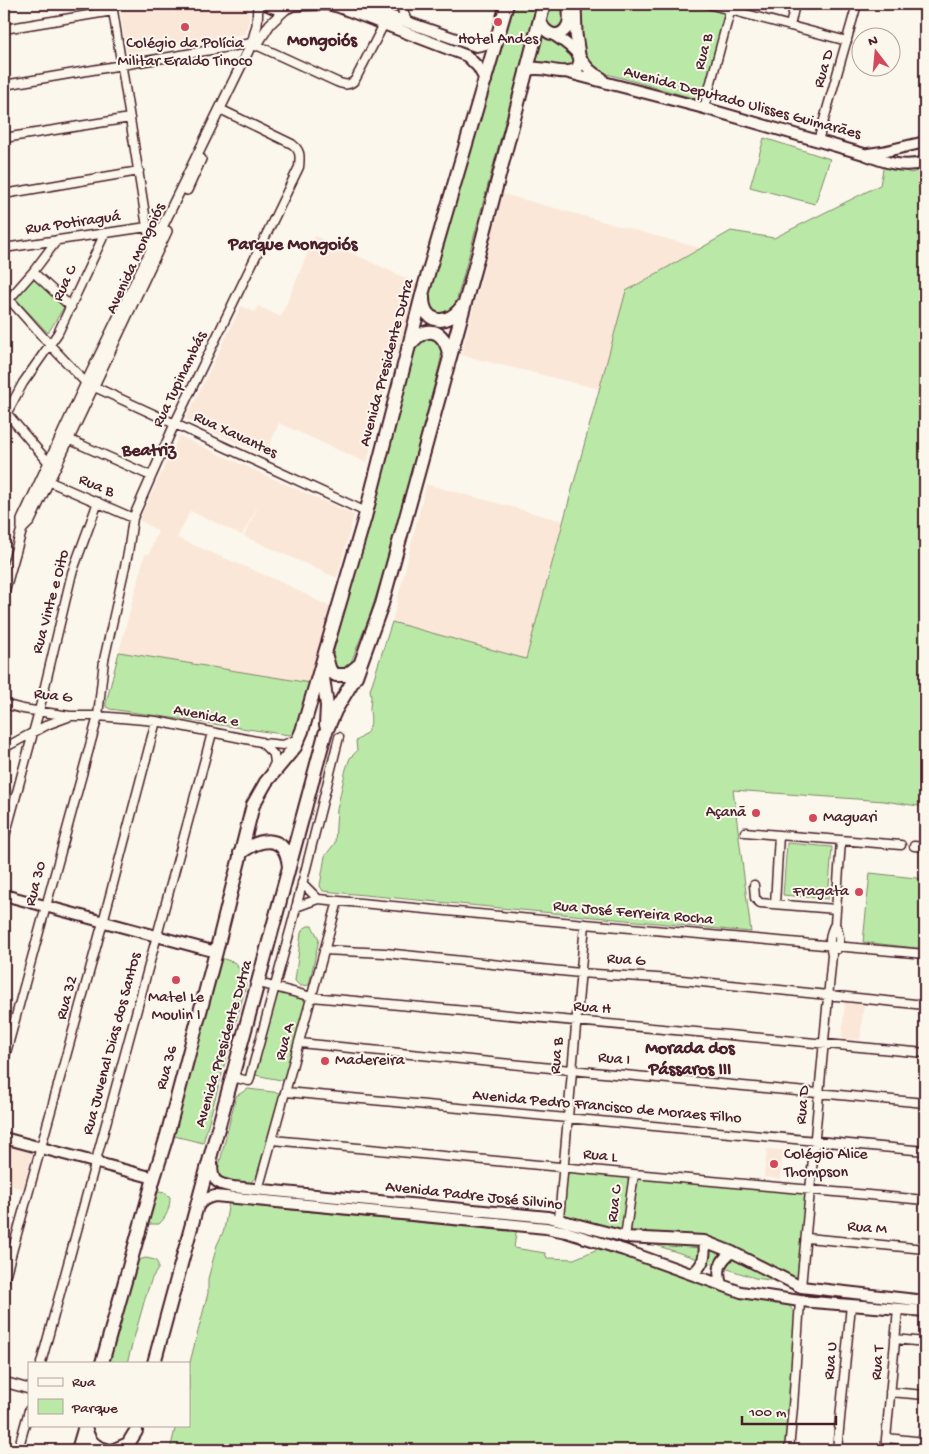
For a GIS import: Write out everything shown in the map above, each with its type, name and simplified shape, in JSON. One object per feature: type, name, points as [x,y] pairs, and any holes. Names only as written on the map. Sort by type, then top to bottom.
[{"type":"highway","name":"Avenida Presidente Dutra","points":[[325,734],[327,706],[322,665],[366,512],[423,291],[508,4]]},
{"type":"highway","points":[[540,18],[544,4]]},
{"type":"highway","name":"Avenida Presidente Dutra","points":[[154,1362],[325,734],[335,711],[356,676],[382,604],[466,300],[540,18]]},
{"type":"highway","points":[[423,291],[423,303],[426,311],[432,318],[438,320],[449,320],[457,314],[466,300]]},
{"type":"highway","points":[[408,347],[420,335],[427,332],[435,333],[446,341],[450,357]]},
{"type":"highway","points":[[326,652],[329,667],[336,676],[350,674],[361,663]]},
{"type":"highway","points":[[300,739],[322,665]]},
{"type":"highway","name":"Rua 36","points":[[102,1362],[166,1139],[253,805],[266,782],[300,739]]},
{"type":"highway","points":[[240,852],[253,844],[271,841],[279,845],[286,852],[289,870]]},
{"type":"highway","points":[[78,1450],[85,1426]]},
{"type":"highway","points":[[85,1426],[86,1434],[92,1444],[107,1450]]},
{"type":"highway","points":[[114,1450],[128,1444],[137,1428]]},
{"type":"highway","points":[[131,1450],[137,1428]]},
{"type":"main road","points":[[266,4],[275,8],[327,4],[339,7],[450,48],[469,58],[482,73],[486,81]]},
{"type":"main road","points":[[355,4],[476,46],[496,42]]},
{"type":"main road","points":[[540,18],[543,28],[554,35],[560,34],[568,26],[570,4]]},
{"type":"main road","points":[[565,72],[576,69],[580,62],[576,34],[576,4]]},
{"type":"main road","name":"Avenida Deputado Ulisses Guimarães","points":[[554,35],[579,55],[590,72],[611,84]]},
{"type":"main road","points":[[469,58],[477,54],[476,46]]},
{"type":"main road","name":"Avenida Deputado Ulisses Guimarães","points":[[526,70],[535,67],[565,72],[704,108],[864,154],[884,162],[900,165],[917,165],[925,162]]},
{"type":"main road","name":"Avenida Deputado Ulisses Guimarães","points":[[864,154],[882,152],[925,142]]},
{"type":"main road","points":[[4,895],[157,938],[216,952]]},
{"type":"main road","points":[[4,1138],[154,1178]]},
{"type":"main road","name":"Avenida Padre José Silvino","points":[[211,1155],[214,1179],[221,1185],[558,1219],[625,1237],[704,1241],[732,1252],[801,1287],[925,1301]]},
{"type":"main road","name":"Avenida Padre José Silvino","points":[[196,1211],[200,1203],[206,1198],[215,1196],[546,1228],[566,1232],[624,1250],[721,1285],[757,1295],[800,1301],[925,1311]]},
{"type":"main road","points":[[692,1274],[702,1264],[704,1241]]},
{"type":"main road","points":[[721,1285],[719,1276],[721,1262],[732,1252]]},
{"type":"street","name":"Avenida Mongoiós","points":[[4,592],[22,529],[22,520],[224,110],[254,44],[258,4]]},
{"type":"street","points":[[370,9],[382,4]]},
{"type":"street","points":[[401,4],[406,21]]},
{"type":"street","points":[[708,4],[731,7],[790,26],[847,40]]},
{"type":"street","points":[[790,26],[796,4]]},
{"type":"street","name":"Rua D","points":[[818,141],[856,4]]},
{"type":"street","name":"Avenida Mongoiós","points":[[155,250],[254,44],[270,24],[292,6]]},
{"type":"street","points":[[4,29],[112,7],[150,246],[155,250]]},
{"type":"street","name":"Rua B","points":[[704,108],[731,7]]},
{"type":"street","points":[[4,84],[254,44],[337,82],[350,85],[355,80],[384,24]]},
{"type":"street","name":"Rua Tupinambás","points":[[98,716],[104,660],[128,553],[133,518],[175,423],[299,167],[301,155],[299,149],[224,110]]},
{"type":"street","points":[[4,138],[130,118]]},
{"type":"street","points":[[4,194],[138,171]]},
{"type":"street","name":"Rua Potiraguá","points":[[4,248],[147,227]]},
{"type":"street","name":"Rua C","points":[[5,414],[23,383],[50,345],[71,307],[105,234]]},
{"type":"street","points":[[6,302],[33,272],[57,240]]},
{"type":"street","points":[[33,272],[71,307]]},
{"type":"street","name":"Rua Xavantes","points":[[6,302],[89,384],[366,512]]},
{"type":"street","name":"Avenida Mongoiós","points":[[22,529],[30,521],[68,439],[89,384]]},
{"type":"street","points":[[5,414],[49,463]]},
{"type":"street","points":[[68,439],[151,476]]},
{"type":"street","name":"Rua B","points":[[48,481],[133,518]]},
{"type":"street","name":"Rua Vinte e Oito","points":[[4,840],[39,711],[72,573],[98,502]]},
{"type":"street","name":"Rua G","points":[[4,704],[70,716],[98,716]]},
{"type":"street","points":[[4,748],[57,720],[70,716]]},
{"type":"street","name":"Avenida e","points":[[98,716],[156,721],[283,745],[300,739]]},
{"type":"street","name":"Rua 30","points":[[4,1060],[98,716]]},
{"type":"street","name":"Rua 32","points":[[4,1281],[103,922],[156,721]]},
{"type":"street","name":"Rua Juvenal Dias dos Santos","points":[[41,1362],[212,733]]},
{"type":"street","points":[[232,1076],[249,1081],[296,907],[339,736]]},
{"type":"street","points":[[261,742],[274,755],[275,763],[266,782]]},
{"type":"street","points":[[746,832],[902,845]]},
{"type":"street","points":[[775,904],[779,835]]},
{"type":"street","points":[[832,955],[839,946],[835,924],[841,841]]},
{"type":"street","points":[[914,846],[925,847]]},
{"type":"street","points":[[296,907],[318,899],[302,883]]},
{"type":"street","points":[[754,885],[757,901],[760,903],[836,909]]},
{"type":"street","name":"Rua José Ferreira Rocha","points":[[318,899],[925,954]]},
{"type":"street","name":"Rua A","points":[[258,1190],[338,901]]},
{"type":"street","name":"Rua B","points":[[558,1219],[584,924]]},
{"type":"street","points":[[830,945],[830,932],[835,924]]},
{"type":"street","name":"Rua D","points":[[801,1287],[832,955],[830,945]]},
{"type":"street","name":"Rua G","points":[[324,950],[385,953],[580,973],[672,979],[925,1005]]},
{"type":"street","name":"Rua H","points":[[258,983],[312,997],[925,1054]]},
{"type":"street","name":"Rua I","points":[[300,1043],[925,1103]]},
{"type":"street","name":"Avenida Pedro Francisco de Moraes Filho","points":[[286,1092],[925,1151]]},
{"type":"street","name":"Rua L","points":[[273,1140],[925,1200]]},
{"type":"street","name":"Rua C","points":[[625,1237],[634,1174]]},
{"type":"street","name":"Rua M","points":[[807,1238],[925,1249]]},
{"type":"street","points":[[789,1450],[794,1407],[800,1301]]},
{"type":"street","name":"Rua U","points":[[837,1450],[851,1305]]},
{"type":"street","name":"Rua T","points":[[885,1450],[898,1309]]},
{"type":"street","points":[[895,1339],[925,1342]]},
{"type":"street","points":[[4,1382],[28,1389]]},
{"type":"street","points":[[890,1392],[925,1395]]},
{"type":"street","points":[[18,1450],[28,1414]]},
{"type":"street","points":[[886,1438],[925,1442]]},
{"type":"shaded area","name":"Colégio da Polícia Militar Eraldo Tinoco","points":[[119,4],[249,4],[249,19],[245,34],[127,54]]},
{"type":"shaded area","points":[[503,194],[700,248],[626,291],[599,389],[461,355]]},
{"type":"shaded area","points":[[315,236],[418,284],[391,367],[367,463],[279,423],[265,456],[186,419],[241,306],[255,312],[258,306],[281,317]]},
{"type":"shaded area","points":[[179,436],[354,515],[337,578],[244,536],[259,504],[242,535],[190,511],[177,538],[283,583],[330,607],[310,683],[119,652],[145,554],[149,554],[158,531],[139,520]]},
{"type":"shaded area","points":[[426,484],[563,521],[526,659],[392,622]]},
{"type":"shaded area","points":[[845,1000],[864,1002],[860,1040],[842,1038]]},
{"type":"shaded area","points":[[4,1142],[33,1151],[23,1189],[4,1183]]},
{"type":"shaded area","name":"Colégio Alice Thompson","points":[[767,1149],[783,1150],[780,1179],[764,1177]]},
{"type":"green space","points":[[515,4],[537,4],[457,299],[449,311],[439,314],[431,307],[429,292]]},
{"type":"green space","points":[[549,4],[566,4],[563,25],[556,29],[551,29],[545,20]]},
{"type":"green space","points":[[580,4],[703,4],[724,11],[727,16],[703,98],[700,100],[593,70],[582,47]]},
{"type":"green space","points":[[541,32],[576,55],[574,64],[558,66],[533,62]]},
{"type":"green space","points":[[764,138],[830,159],[815,204],[750,187]]},
{"type":"green space","points":[[884,164],[911,173],[925,168],[925,807],[884,801],[733,790],[751,932],[323,891],[320,886],[325,856],[335,843],[337,809],[346,769],[350,758],[357,751],[356,741],[365,735],[369,728],[371,720],[370,690],[392,622],[526,659],[626,291],[731,231],[774,238],[880,185]]},
{"type":"green space","points":[[33,278],[64,307],[48,333],[15,298]]},
{"type":"green space","points":[[430,338],[438,342],[440,346],[440,362],[387,562],[370,615],[350,665],[339,668],[334,665],[332,658],[415,348],[424,339]]},
{"type":"green space","points":[[119,652],[310,683],[297,731],[289,735],[110,709],[106,707],[106,703]]},
{"type":"green space","points":[[787,843],[832,847],[828,899],[783,895]]},
{"type":"green space","points":[[870,873],[925,879],[925,949],[863,942]]},
{"type":"green space","points":[[308,926],[312,926],[319,939],[309,985],[300,986],[295,981],[301,933]]},
{"type":"green space","points":[[221,958],[236,963],[246,985],[203,1143],[170,1135],[214,969]]},
{"type":"green space","points":[[277,993],[307,998],[286,1081],[255,1075]]},
{"type":"green space","points":[[248,1089],[281,1093],[257,1175],[250,1184],[223,1183],[218,1170],[236,1096]]},
{"type":"green space","points":[[567,1169],[807,1192],[798,1284],[755,1278],[562,1214]]},
{"type":"green space","points":[[159,1192],[166,1193],[170,1197],[168,1212],[159,1224],[148,1224],[144,1218],[148,1198]]},
{"type":"green space","points":[[250,1200],[252,1206],[375,1218],[517,1226],[514,1248],[545,1253],[547,1258],[574,1259],[605,1246],[785,1301],[796,1314],[785,1450],[170,1450],[176,1426],[190,1426],[190,1362],[208,1293],[208,1279],[217,1245],[224,1230],[229,1202]]},
{"type":"green space","points":[[146,1258],[155,1260],[158,1264],[158,1269],[152,1278],[146,1295],[127,1362],[105,1362],[133,1271],[138,1260]]},
{"type":"place","name":"Hotel Andes","points":[[498,22]]},
{"type":"place","name":"Colégio da Polícia Militar Eraldo Tinoco","points":[[185,27]]},
{"type":"place","name":"Açanã","points":[[756,813]]},
{"type":"place","name":"Maguari","points":[[813,818]]},
{"type":"place","name":"Fragata","points":[[859,892]]},
{"type":"place","name":"Matel Le Moulin I","points":[[176,980]]},
{"type":"place","name":"Madereira","points":[[325,1061]]},
{"type":"place","name":"Colégio Alice Thompson","points":[[774,1164]]},
{"type":"district","name":"Mongoiós","points":[[322,41]]},
{"type":"district","name":"Parque Mongoiós","points":[[293,245]]},
{"type":"district","name":"Beatriz","points":[[149,451]]},
{"type":"district","name":"Morada dos Pássaros III","points":[[690,1059]]}]
